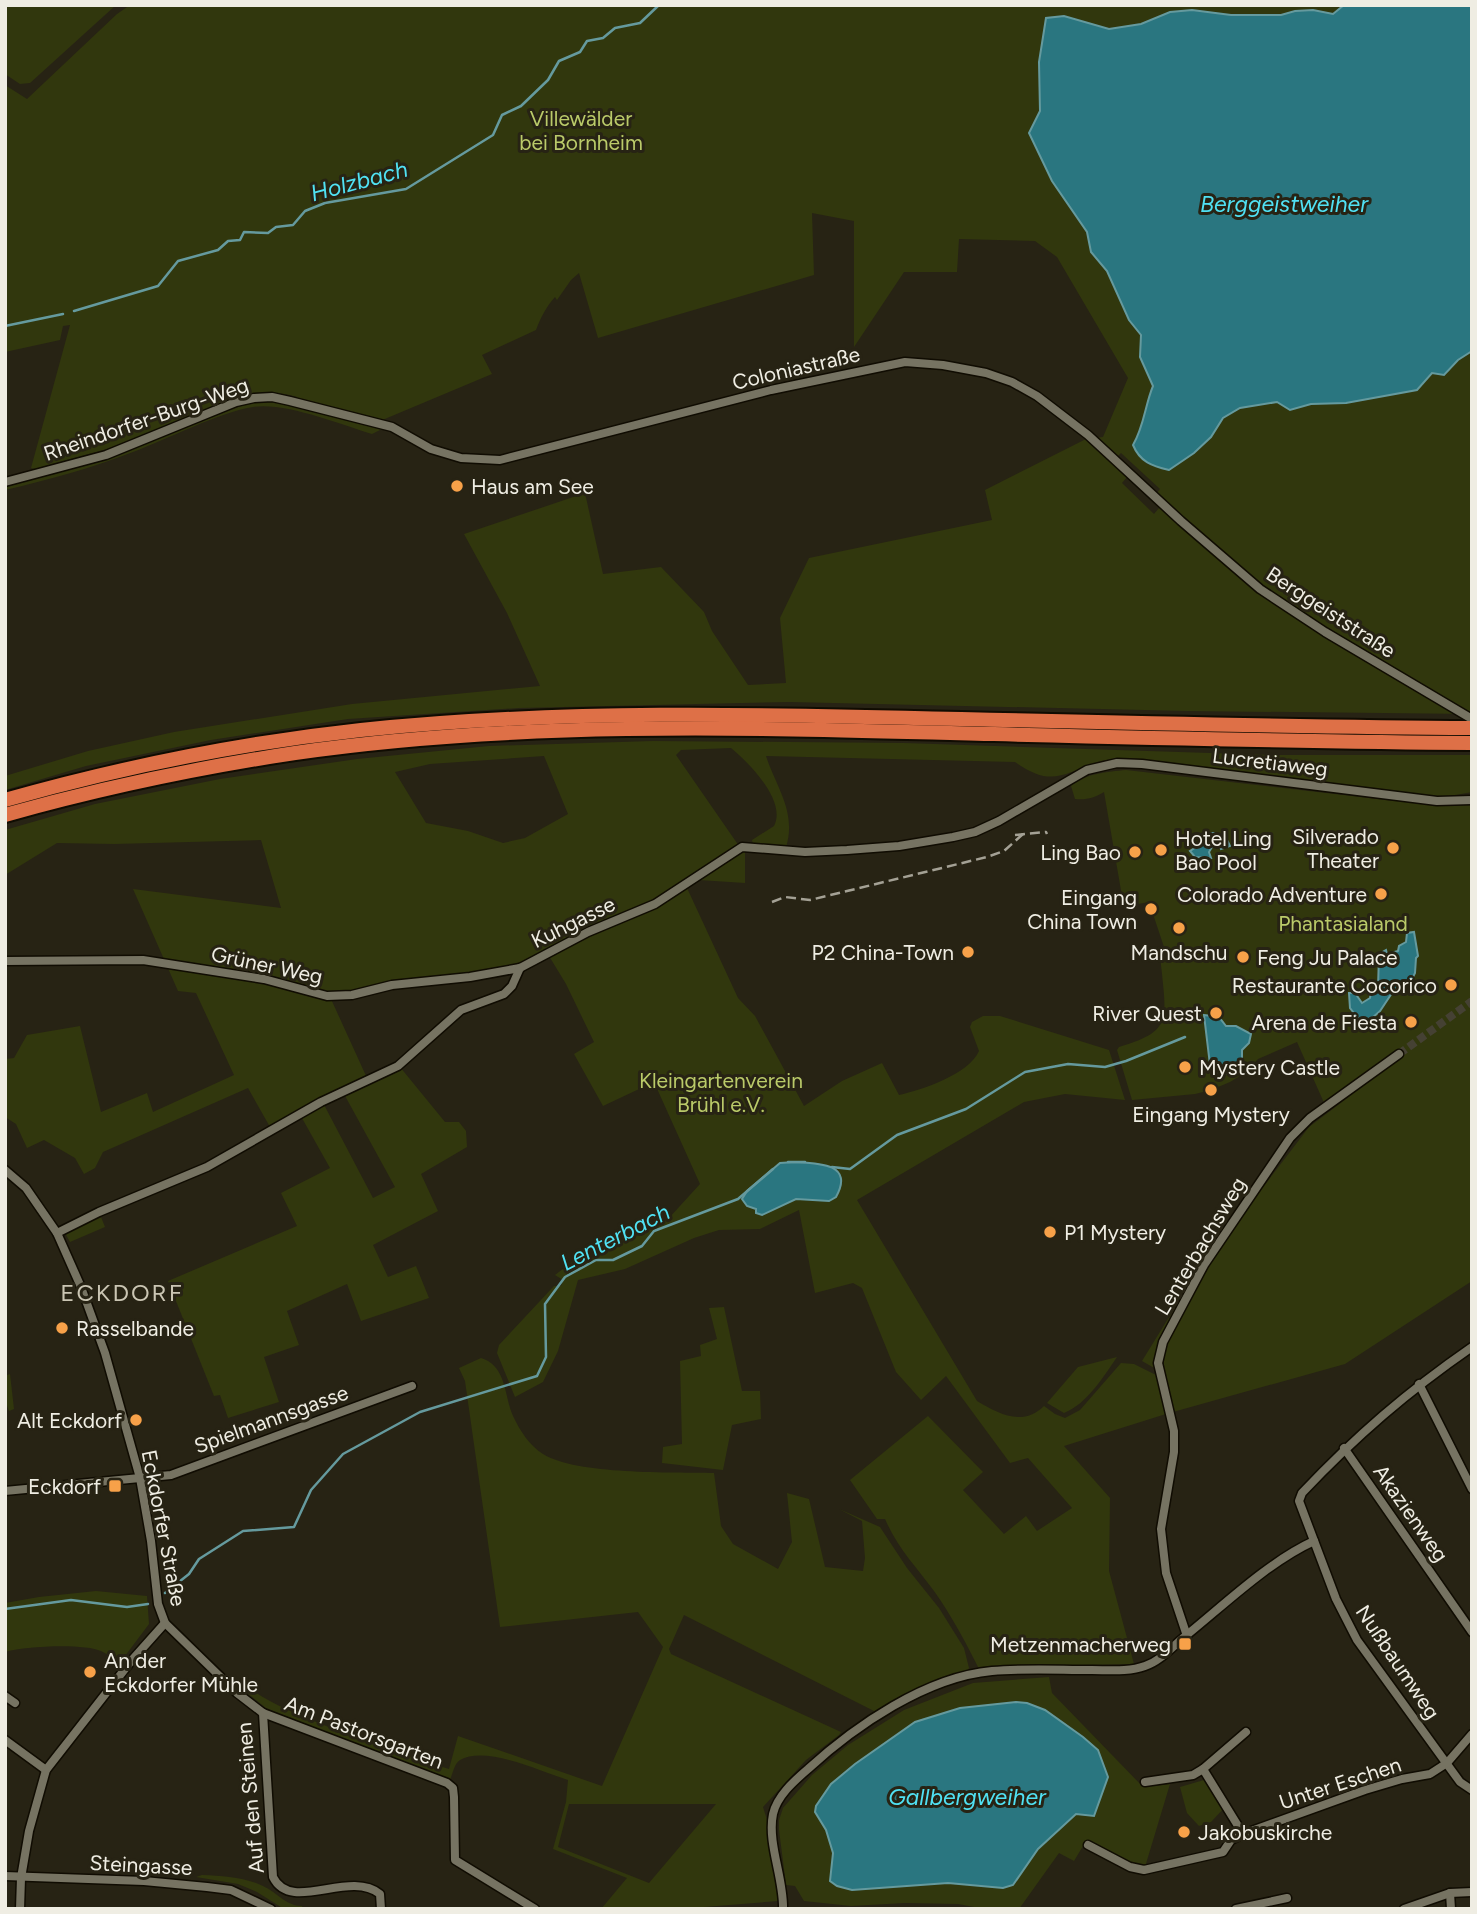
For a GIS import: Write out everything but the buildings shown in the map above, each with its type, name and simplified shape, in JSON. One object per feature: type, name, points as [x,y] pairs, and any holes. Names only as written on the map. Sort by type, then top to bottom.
[{"type":"highway","points":[[5,800],[92,776],[243,746],[362,730],[498,720],[749,714],[1271,726],[1470,725]]},
{"type":"highway","points":[[5,815],[94,790],[219,765],[365,745],[498,735],[650,729],[798,729],[1270,741],[1472,743]]},
{"type":"street","name":"Coloniastraße","points":[[380,425],[392,428],[431,449],[461,458],[500,460],[659,418],[861,370],[905,362],[943,365],[986,373],[1012,382],[1037,396],[1088,435],[1181,521]]},
{"type":"street","name":"Rheindorfer-Burg-Weg","points":[[5,482],[106,455],[236,402],[254,398],[272,397],[380,425]]},
{"type":"street","name":"Berggeiststraße","points":[[1181,521],[1261,589],[1470,725]]},
{"type":"street","name":"Lucretiaweg","points":[[1066,781],[1098,766],[1130,763],[1437,801],[1472,800]]},
{"type":"street","name":"Kuhgasse","points":[[57,1233],[99,1212],[207,1167],[321,1102],[398,1066],[461,1010],[504,994],[512,986],[520,968],[591,930],[655,904],[742,848],[805,852],[847,850],[899,846],[953,837],[975,832],[999,821],[1066,781]]},
{"type":"street","name":"Grüner Weg","points":[[5,961],[143,960],[264,979],[327,996],[352,995],[392,985],[470,978],[520,968]]},
{"type":"street","name":"Lenterbachsweg","points":[[1187,1636],[1166,1573],[1161,1529],[1174,1442],[1158,1363],[1163,1342],[1204,1265],[1290,1139],[1310,1118],[1399,1054]]},
{"type":"street","name":"Eckdorfer Straße","points":[[5,1171],[26,1188],[57,1233],[81,1287],[105,1353],[140,1478],[158,1604],[165,1623],[132,1660],[46,1770],[29,1831],[20,1909]]},
{"type":"street","points":[[783,1909],[772,1831],[777,1803],[788,1787],[843,1738],[881,1713],[954,1679],[998,1671],[1135,1669],[1152,1663],[1280,1559],[1314,1541],[1299,1501],[1301,1493],[1344,1448],[1419,1384],[1472,1347]]},
{"type":"street","points":[[1419,1384],[1472,1489]]},
{"type":"street","name":"Spielmannsgasse","points":[[5,1491],[171,1475],[412,1386]]},
{"type":"street","name":"Akazienweg","points":[[1344,1448],[1472,1632]]},
{"type":"street","name":"Nußbaumweg","points":[[1314,1541],[1336,1599],[1357,1640],[1460,1782],[1472,1790]]},
{"type":"street","name":"Auf den Steinen","points":[[165,1623],[237,1693],[263,1713],[273,1877],[276,1885],[284,1894],[301,1899],[339,1890],[374,1890],[380,1894],[381,1909]]},
{"type":"street","points":[[5,1696],[15,1703]]},
{"type":"street","name":"Am Pastorsgarten","points":[[263,1713],[447,1783],[453,1788],[454,1797],[455,1860],[535,1909]]},
{"type":"street","points":[[1145,1782],[1193,1775],[1246,1732]]},
{"type":"street","points":[[1447,1763],[1472,1734]]},
{"type":"street","points":[[5,1740],[46,1770]]},
{"type":"street","name":"Unter Eschen","points":[[1088,1845],[1130,1867],[1144,1870],[1223,1852],[1231,1840],[1243,1834],[1365,1790],[1430,1774],[1447,1763]]},
{"type":"street","points":[[1203,1769],[1243,1834]]},
{"type":"street","name":"Steingasse","points":[[5,1876],[144,1881],[207,1887],[230,1890],[271,1909]]},
{"type":"street","points":[[1404,1909],[1450,1893],[1472,1892]]},
{"type":"street","points":[[1450,1893],[1451,1909]]},
{"type":"street","points":[[1236,1909],[1287,1898]]},
{"type":"green space","points":[[5,5],[116,5],[30,83],[20,84],[5,74]]},
{"type":"green space","name":"Villewälder bei Bornheim","points":[[130,5],[1472,5],[1472,57],[1045,33],[1039,62],[1040,111],[1029,133],[1052,181],[1087,232],[1091,252],[1107,271],[1129,320],[1141,335],[1140,357],[1153,386],[1140,431],[1133,445],[1147,464],[1169,469],[1194,453],[1211,437],[1223,418],[1240,408],[1277,402],[1290,410],[1311,404],[1346,403],[1416,390],[1432,373],[1444,375],[1458,360],[1472,351],[1472,714],[790,702],[519,708],[348,719],[211,740],[86,766],[5,790],[5,776],[88,751],[174,732],[352,704],[540,686],[507,613],[464,534],[585,493],[603,574],[661,567],[704,612],[712,631],[748,685],[786,683],[780,618],[809,558],[992,520],[985,490],[1086,439],[1103,437],[1128,378],[1057,257],[1035,241],[959,239],[957,272],[904,272],[854,347],[854,221],[812,213],[814,275],[598,338],[579,273],[557,300],[555,297],[536,330],[482,355],[492,374],[380,421],[298,401],[297,397],[290,395],[255,394],[241,396],[107,449],[31,468],[70,325],[63,326],[60,340],[5,352],[5,85],[27,99],[117,14]],"holes":[[[1121,453],[1160,489],[1156,494],[1117,457]],[[1127,477],[1159,508],[1154,514],[1122,483]]]},
{"type":"green space","points":[[254,401],[286,403],[382,429],[372,434],[296,411],[266,406],[253,407],[208,420],[102,463],[5,490],[5,486],[97,462]]},
{"type":"green space","points":[[653,741],[904,743],[1273,755],[1472,755],[1472,792],[1450,796],[1423,796],[1126,758],[1101,761],[1065,774],[1047,776],[1027,770],[1015,762],[766,756],[787,811],[789,834],[786,847],[753,844],[752,840],[774,826],[777,816],[771,794],[739,755],[731,748],[681,750],[676,755],[739,846],[654,901],[518,965],[331,999],[367,1078],[321,1099],[373,1198],[395,1187],[344,1094],[400,1067],[445,1122],[459,1122],[466,1131],[467,1147],[421,1174],[438,1211],[373,1245],[388,1277],[416,1266],[429,1298],[361,1321],[347,1284],[287,1311],[299,1345],[264,1357],[279,1402],[228,1418],[220,1395],[214,1396],[168,1281],[297,1226],[281,1193],[330,1168],[298,1111],[270,1127],[248,1088],[103,1152],[95,1168],[84,1174],[75,1158],[44,1140],[27,1148],[16,1124],[5,1117],[5,1059],[14,1058],[27,1035],[80,1026],[101,1112],[147,1093],[153,1112],[234,1075],[196,993],[178,991],[133,889],[281,908],[261,840],[57,843],[5,875],[5,830],[95,804],[220,779],[357,759],[489,746]],"holes":[[[544,756],[568,814],[525,838],[503,843],[468,831],[426,823],[395,772],[430,764]]]},
{"type":"green space","name":"Phantasialand","points":[[1126,770],[1395,801],[1472,804],[1472,1281],[1345,1364],[1173,1412],[1164,1376],[1164,1349],[1171,1331],[1241,1216],[1309,1127],[1400,1058],[1325,1105],[1297,1042],[1258,1059],[1245,1073],[1211,1090],[1132,1100],[1117,1050],[1148,1036],[1161,1023],[1164,1004],[1161,954],[1164,947],[1149,902],[1123,902],[1104,792],[1090,798],[1075,799],[1071,786],[1090,776]]},
{"type":"green space","points":[[745,850],[745,883],[699,880]]},
{"type":"green space","name":"Kleingartenverein Brühl e.V.","points":[[687,888],[738,998],[755,1016],[804,1106],[842,1081],[882,1063],[899,1095],[944,1080],[966,1067],[979,1051],[970,1027],[972,1022],[983,1016],[1000,1016],[1109,1050],[1125,1100],[1065,1094],[1024,1102],[857,1200],[977,1401],[1011,1416],[1028,1416],[1044,1406],[1065,1418],[1080,1410],[1121,1363],[1134,1364],[1158,1376],[1166,1414],[1064,1446],[1110,1498],[1109,1571],[1134,1664],[978,1667],[946,1609],[901,1548],[885,1519],[877,1519],[850,1480],[928,1416],[983,1472],[963,1490],[1004,1534],[1026,1516],[1037,1531],[1072,1508],[1028,1458],[1010,1463],[946,1376],[921,1400],[896,1372],[862,1288],[853,1283],[815,1293],[799,1210],[760,1229],[719,1230],[694,1238],[625,1269],[578,1280],[558,1351],[543,1382],[515,1397],[497,1353],[499,1345],[554,1286],[561,1286],[563,1280],[555,1275],[572,1262],[669,1218],[700,1184],[654,1082],[603,1106],[574,1054],[594,1042],[549,956],[594,935],[594,931],[648,911]],"holes":[[[839,1190],[820,1201],[796,1199],[762,1215],[756,1208],[747,1206],[747,1203]]]},
{"type":"green space","points":[[101,1217],[105,1227],[70,1242],[65,1233]]},
{"type":"green space","points":[[1179,1301],[1161,1342],[1156,1369],[1142,1361]]},
{"type":"green space","points":[[724,1307],[742,1391],[760,1391],[761,1419],[732,1425],[723,1470],[662,1463],[663,1447],[682,1444],[680,1361],[701,1356],[700,1345],[717,1339],[709,1308]]},
{"type":"green space","points":[[1117,1357],[1094,1389],[1072,1409],[1064,1413],[1047,1403],[1078,1367]]},
{"type":"green space","points":[[481,1358],[496,1368],[522,1433],[538,1451],[558,1461],[626,1471],[714,1473],[721,1526],[733,1544],[778,1569],[792,1542],[787,1493],[809,1499],[825,1567],[863,1571],[865,1558],[862,1521],[839,1509],[880,1527],[907,1568],[939,1608],[964,1648],[969,1668],[967,1672],[876,1712],[684,1615],[669,1649],[671,1654],[841,1732],[806,1760],[763,1807],[768,1823],[778,1901],[679,1909],[601,1909],[627,1878],[553,1849],[566,1802],[568,1780],[514,1761],[471,1756],[460,1760],[450,1780],[266,1708],[237,1685],[236,1678],[266,1699],[298,1714],[401,1754],[449,1769],[458,1736],[602,1786],[663,1647],[638,1612],[500,1627],[465,1381],[459,1368]],"holes":[[[569,1804],[716,1804],[649,1883],[558,1847]]]},
{"type":"green space","points":[[10,1374],[14,1409],[9,1411],[5,1400],[5,1376]]},
{"type":"green space","points":[[96,1591],[147,1596],[149,1624],[119,1664],[93,1648],[39,1647],[5,1652],[5,1603]]},
{"type":"green space","points":[[1049,1677],[1052,1693],[1143,1787],[1170,1784],[1145,1867],[1086,1841],[1074,1861],[1059,1853],[1019,1909],[905,1903],[851,1906],[804,1901],[795,1886],[786,1885],[779,1830],[783,1808],[812,1775],[848,1745],[904,1710],[973,1683]],"holes":[[[1016,1702],[1083,1737],[1108,1777],[1094,1816],[1076,1814],[1038,1849],[1013,1885],[1003,1888],[948,1883],[852,1890],[831,1881],[833,1853],[826,1830],[815,1812],[816,1806],[831,1784],[915,1722],[959,1708]]]},
{"type":"green space","points":[[1204,1780],[1224,1808],[1211,1822],[1199,1826],[1187,1813],[1180,1787]]},
{"type":"green space","points":[[202,1875],[256,1883],[291,1904],[302,1906],[303,1909],[284,1909],[238,1884],[196,1877]]},
{"type":"water","name":"Berggeistweiher","points":[[1344,5],[1472,5],[1472,351],[1458,360],[1444,375],[1432,373],[1417,390],[1346,403],[1311,404],[1290,410],[1277,402],[1240,408],[1223,418],[1211,437],[1169,470],[1152,465],[1139,456],[1133,445],[1140,431],[1153,386],[1140,357],[1141,335],[1129,320],[1107,271],[1091,252],[1087,232],[1052,181],[1029,133],[1040,111],[1039,62],[1046,18],[1064,16],[1109,29],[1141,24],[1170,12],[1192,10],[1231,15],[1281,15],[1313,10],[1333,14]]},
{"type":"water","points":[[1211,833],[1219,840],[1227,840],[1230,846],[1221,849],[1219,845],[1212,847],[1209,852],[1211,858],[1195,857],[1190,851],[1209,839]]},
{"type":"water","points":[[1414,932],[1418,956],[1415,973],[1409,985],[1394,990],[1371,1019],[1358,1018],[1350,1008],[1349,993],[1355,993],[1362,1003],[1370,998],[1371,992],[1378,988],[1379,954],[1386,950],[1387,954],[1398,951],[1399,946],[1406,942],[1407,933]]},
{"type":"water","points":[[1204,1015],[1219,1017],[1226,1026],[1236,1026],[1251,1034],[1249,1043],[1242,1050],[1242,1064],[1234,1071],[1221,1074],[1210,1065]]},
{"type":"water","points":[[780,1163],[823,1165],[837,1171],[841,1177],[841,1186],[836,1197],[829,1201],[796,1199],[762,1215],[747,1206],[742,1199],[747,1191]]},
{"type":"water","name":"Gallbergweiher","points":[[1016,1702],[1045,1710],[1098,1750],[1108,1777],[1094,1816],[1076,1814],[1038,1849],[1013,1885],[1003,1888],[948,1883],[852,1890],[830,1881],[833,1853],[826,1830],[815,1812],[816,1806],[831,1784],[915,1722],[960,1708]]},
{"type":"waterway","name":"Holzbach","points":[[74,311],[158,286],[178,261],[218,250],[228,241],[240,240],[244,232],[268,233],[276,227],[293,225],[305,211],[325,203],[406,189],[493,135],[502,115],[521,106],[548,80],[559,61],[580,52],[587,41],[603,38],[615,28],[640,23],[659,5]]},
{"type":"waterway","points":[[5,326],[63,314]]},
{"type":"waterway","name":"Lenterbach","points":[[832,1167],[850,1169],[897,1135],[966,1109],[1025,1072],[1068,1064],[1105,1067],[1185,1037]]},
{"type":"waterway","name":"Lenterbach","points":[[788,1162],[805,1162]]},
{"type":"waterway","name":"Lenterbach","points":[[165,1593],[189,1574],[199,1559],[243,1531],[294,1527],[311,1490],[343,1454],[420,1412],[537,1376],[546,1357],[545,1304],[565,1277],[596,1260],[613,1260],[642,1246],[654,1231],[738,1199],[773,1169]]},
{"type":"waterway","points":[[5,1609],[71,1600],[127,1607],[148,1604]]},
{"type":"tunnel","points":[[1399,1054],[1472,1001]]},
{"type":"railway","points":[[772,902],[785,897],[810,900],[987,857],[1004,851],[1023,834]]},
{"type":"railway","points":[[1015,835],[1047,834]]},
{"type":"place","name":"Haus am See","points":[[457,486]]},
{"type":"place","name":"Silverado Theater","points":[[1393,848]]},
{"type":"place","name":"Hotel Ling Bao Pool","points":[[1161,850]]},
{"type":"place","name":"Ling Bao","points":[[1135,852]]},
{"type":"place","name":"Colorado Adventure","points":[[1381,894]]},
{"type":"place","name":"Eingang China Town","points":[[1151,909]]},
{"type":"place","name":"Mandschu","points":[[1179,928]]},
{"type":"place","name":"P2 China-Town","points":[[968,952]]},
{"type":"place","name":"Feng Ju Palace","points":[[1243,957]]},
{"type":"place","name":"Restaurante Cocorico","points":[[1451,985]]},
{"type":"place","name":"River Quest","points":[[1216,1013]]},
{"type":"place","name":"Arena de Fiesta","points":[[1411,1022]]},
{"type":"place","name":"Mystery Castle","points":[[1185,1067]]},
{"type":"place","name":"Eingang Mystery","points":[[1211,1090]]},
{"type":"place","name":"P1 Mystery","points":[[1050,1232]]},
{"type":"place","name":"Rasselbande","points":[[62,1328]]},
{"type":"place","name":"Alt Eckdorf","points":[[136,1420]]},
{"type":"place","name":"Eckdorf","points":[[115,1486]]},
{"type":"place","name":"Metzenmacherweg","points":[[1185,1644]]},
{"type":"place","name":"An der Eckdorfer Mühle","points":[[90,1672]]},
{"type":"place","name":"Jakobuskirche","points":[[1184,1832]]},
{"type":"district","name":"ECKDORF","points":[[122,1292]]}]
